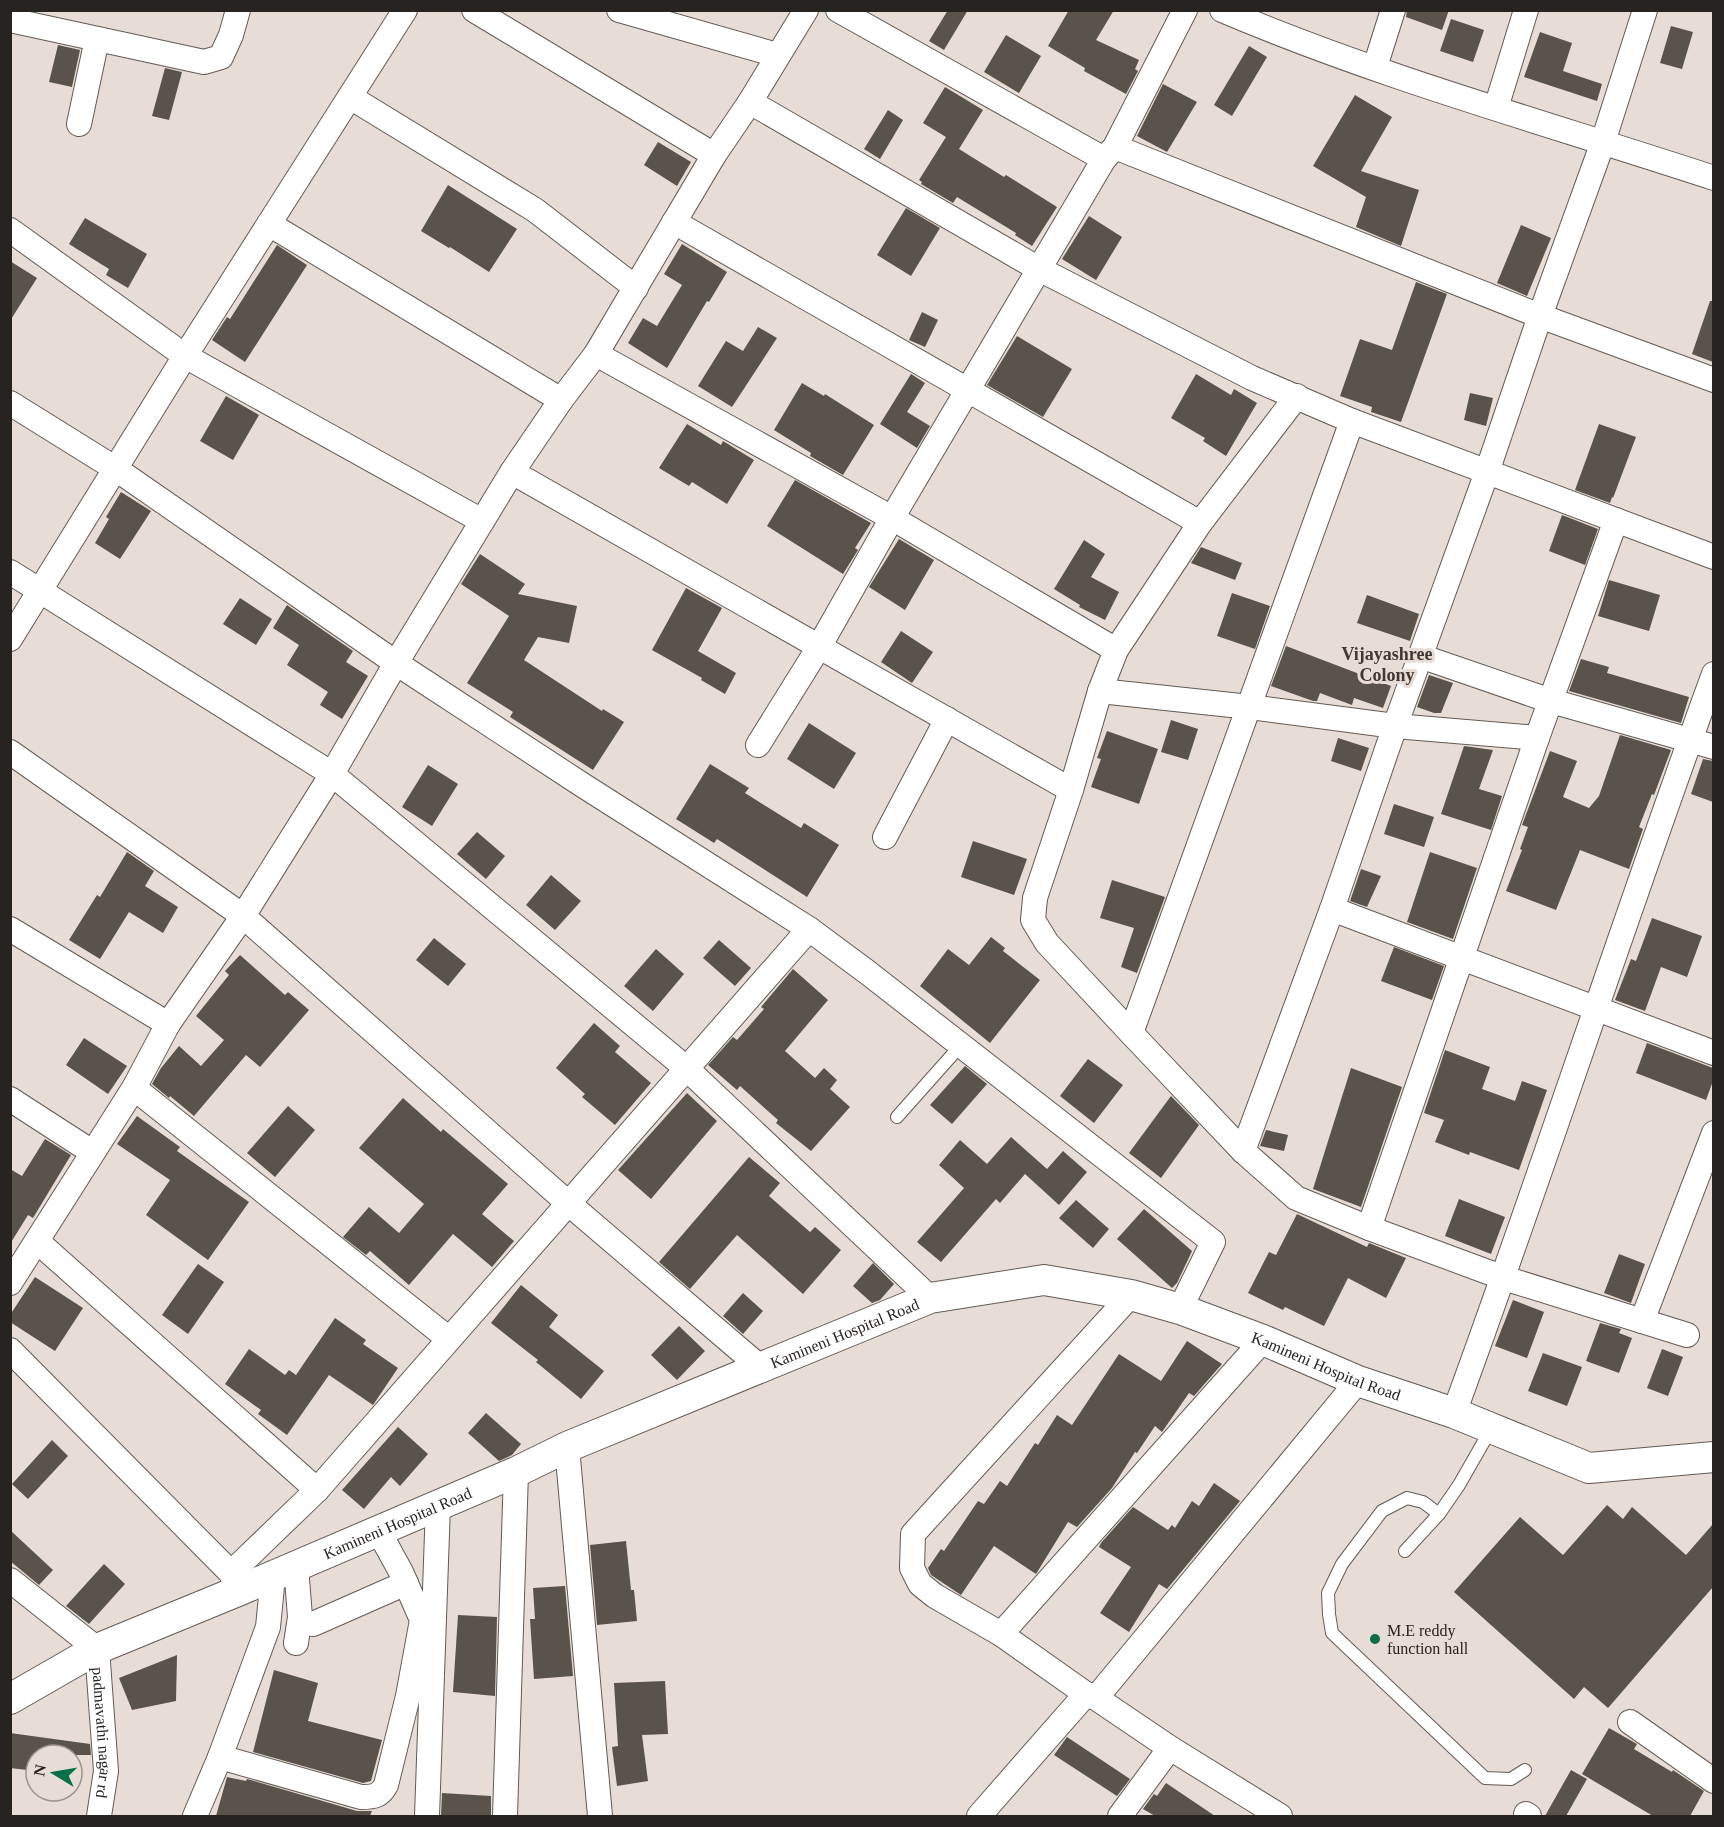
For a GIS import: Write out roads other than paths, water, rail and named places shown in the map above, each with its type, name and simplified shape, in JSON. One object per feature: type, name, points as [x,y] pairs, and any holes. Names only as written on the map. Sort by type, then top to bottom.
[{"type":"street","points":[[10,20],[204,62],[221,57],[231,35],[238,10]]},
{"type":"street","points":[[10,639],[185,356],[405,10]]},
{"type":"street","points":[[474,10],[714,155]]},
{"type":"street","points":[[619,10],[777,56]]},
{"type":"street","points":[[10,1283],[134,1088],[168,1024],[243,916],[332,774],[482,521],[561,400],[597,354],[714,155],[750,102],[806,10]]},
{"type":"street","points":[[838,10],[1109,153],[1713,380]]},
{"type":"street","points":[[758,745],[819,647],[892,518],[1109,153],[1185,10]]},
{"type":"street","points":[[1222,10],[1267,19],[1375,67],[1713,178]]},
{"type":"street","points":[[1375,67],[1393,10]]},
{"type":"street","points":[[1496,108],[1526,10]]},
{"type":"street","points":[[1243,1151],[1332,909],[1540,316],[1604,142],[1645,10]]},
{"type":"street","points":[[79,124],[97,39]]},
{"type":"street","points":[[350,97],[535,210],[636,288]]},
{"type":"street","points":[[750,102],[1039,270],[1252,378],[1298,396],[1352,422],[1713,557]]},
{"type":"street","points":[[674,222],[1200,523]]},
{"type":"street","points":[[269,225],[561,400]]},
{"type":"street","points":[[10,230],[185,356],[482,521]]},
{"type":"street","points":[[597,354],[892,518],[1116,650]]},
{"type":"street","points":[[1298,396],[1200,523],[1116,650],[1100,691],[1071,790],[1035,898],[1033,920],[1047,943],[1131,1033],[1243,1151],[1296,1198],[1504,1278],[1687,1335]]},
{"type":"street","points":[[10,403],[116,469],[396,663],[809,929],[961,1045],[1213,1242],[1180,1309]]},
{"type":"street","points":[[1131,1033],[1352,422]]},
{"type":"street","points":[[513,472],[1071,790]]},
{"type":"street","points":[[1369,1228],[1537,738],[1616,520]]},
{"type":"street","points":[[10,572],[332,774],[686,1068],[930,1298]]},
{"type":"street","points":[[1420,656],[1551,701],[1713,747]]},
{"type":"street","points":[[1454,1413],[1504,1278],[1594,1009],[1713,674]]},
{"type":"street","points":[[1100,691],[1395,726],[1537,738]]},
{"type":"street","points":[[885,837],[947,719]]},
{"type":"street","points":[[10,752],[243,916],[568,1203],[760,1367]]},
{"type":"street","points":[[1332,909],[1713,1053]]},
{"type":"street","points":[[10,929],[168,1024]]},
{"type":"street","points":[[10,1350],[235,1582],[809,929]]},
{"type":"street","points":[[134,1088],[449,1339]]},
{"type":"street","points":[[10,1099],[92,1152]]},
{"type":"street","points":[[1642,1321],[1713,1133]]},
{"type":"street","points":[[38,1242],[317,1490]]},
{"type":"street","name":"Kamineni Hospital Road","points":[[10,1699],[97,1649],[235,1582],[285,1571],[516,1472],[567,1447],[930,1298],[1044,1280],[1131,1295],[1180,1309],[1263,1340],[1358,1381],[1454,1413],[1589,1468],[1713,1457]]},
{"type":"street","points":[[1131,1295],[913,1534],[912,1568],[920,1584],[935,1596],[1001,1634],[1273,1815]]},
{"type":"street","points":[[1001,1634],[1263,1340]]},
{"type":"street","points":[[979,1816],[1091,1696],[1358,1381]]},
{"type":"street","points":[[567,1447],[600,1816]]},
{"type":"street","points":[[506,1816],[516,1472]]},
{"type":"street","points":[[427,1816],[438,1505]]},
{"type":"street","points":[[220,1757],[361,1797],[381,1794],[386,1785],[408,1696],[422,1620],[378,1530]]},
{"type":"street","points":[[285,1571],[300,1617],[296,1643]]},
{"type":"street","points":[[195,1816],[220,1757],[268,1627],[285,1571]]},
{"type":"street","points":[[10,1580],[97,1649]]},
{"type":"street","points":[[313,1624],[405,1583]]},
{"type":"street","name":"padmavathi nagar rd","points":[[97,1649],[106,1771],[99,1816]]},
{"type":"street","points":[[1630,1722],[1710,1772]]},
{"type":"street","points":[[1120,1816],[1170,1748]]},
{"type":"lane","points":[[897,1117],[961,1045]]},
{"type":"lane","points":[[1405,1551],[1439,1514],[1459,1485],[1491,1428]]},
{"type":"lane","points":[[1439,1514],[1423,1502],[1407,1497],[1382,1511],[1342,1564],[1328,1593],[1332,1633],[1485,1778],[1511,1779],[1525,1770]]},
{"type":"place","name":"M.E reddy function hall","points":[[1375,1639]]},
{"type":"district","name":"Vijayashree Colony","points":[[1387,664]]}]
